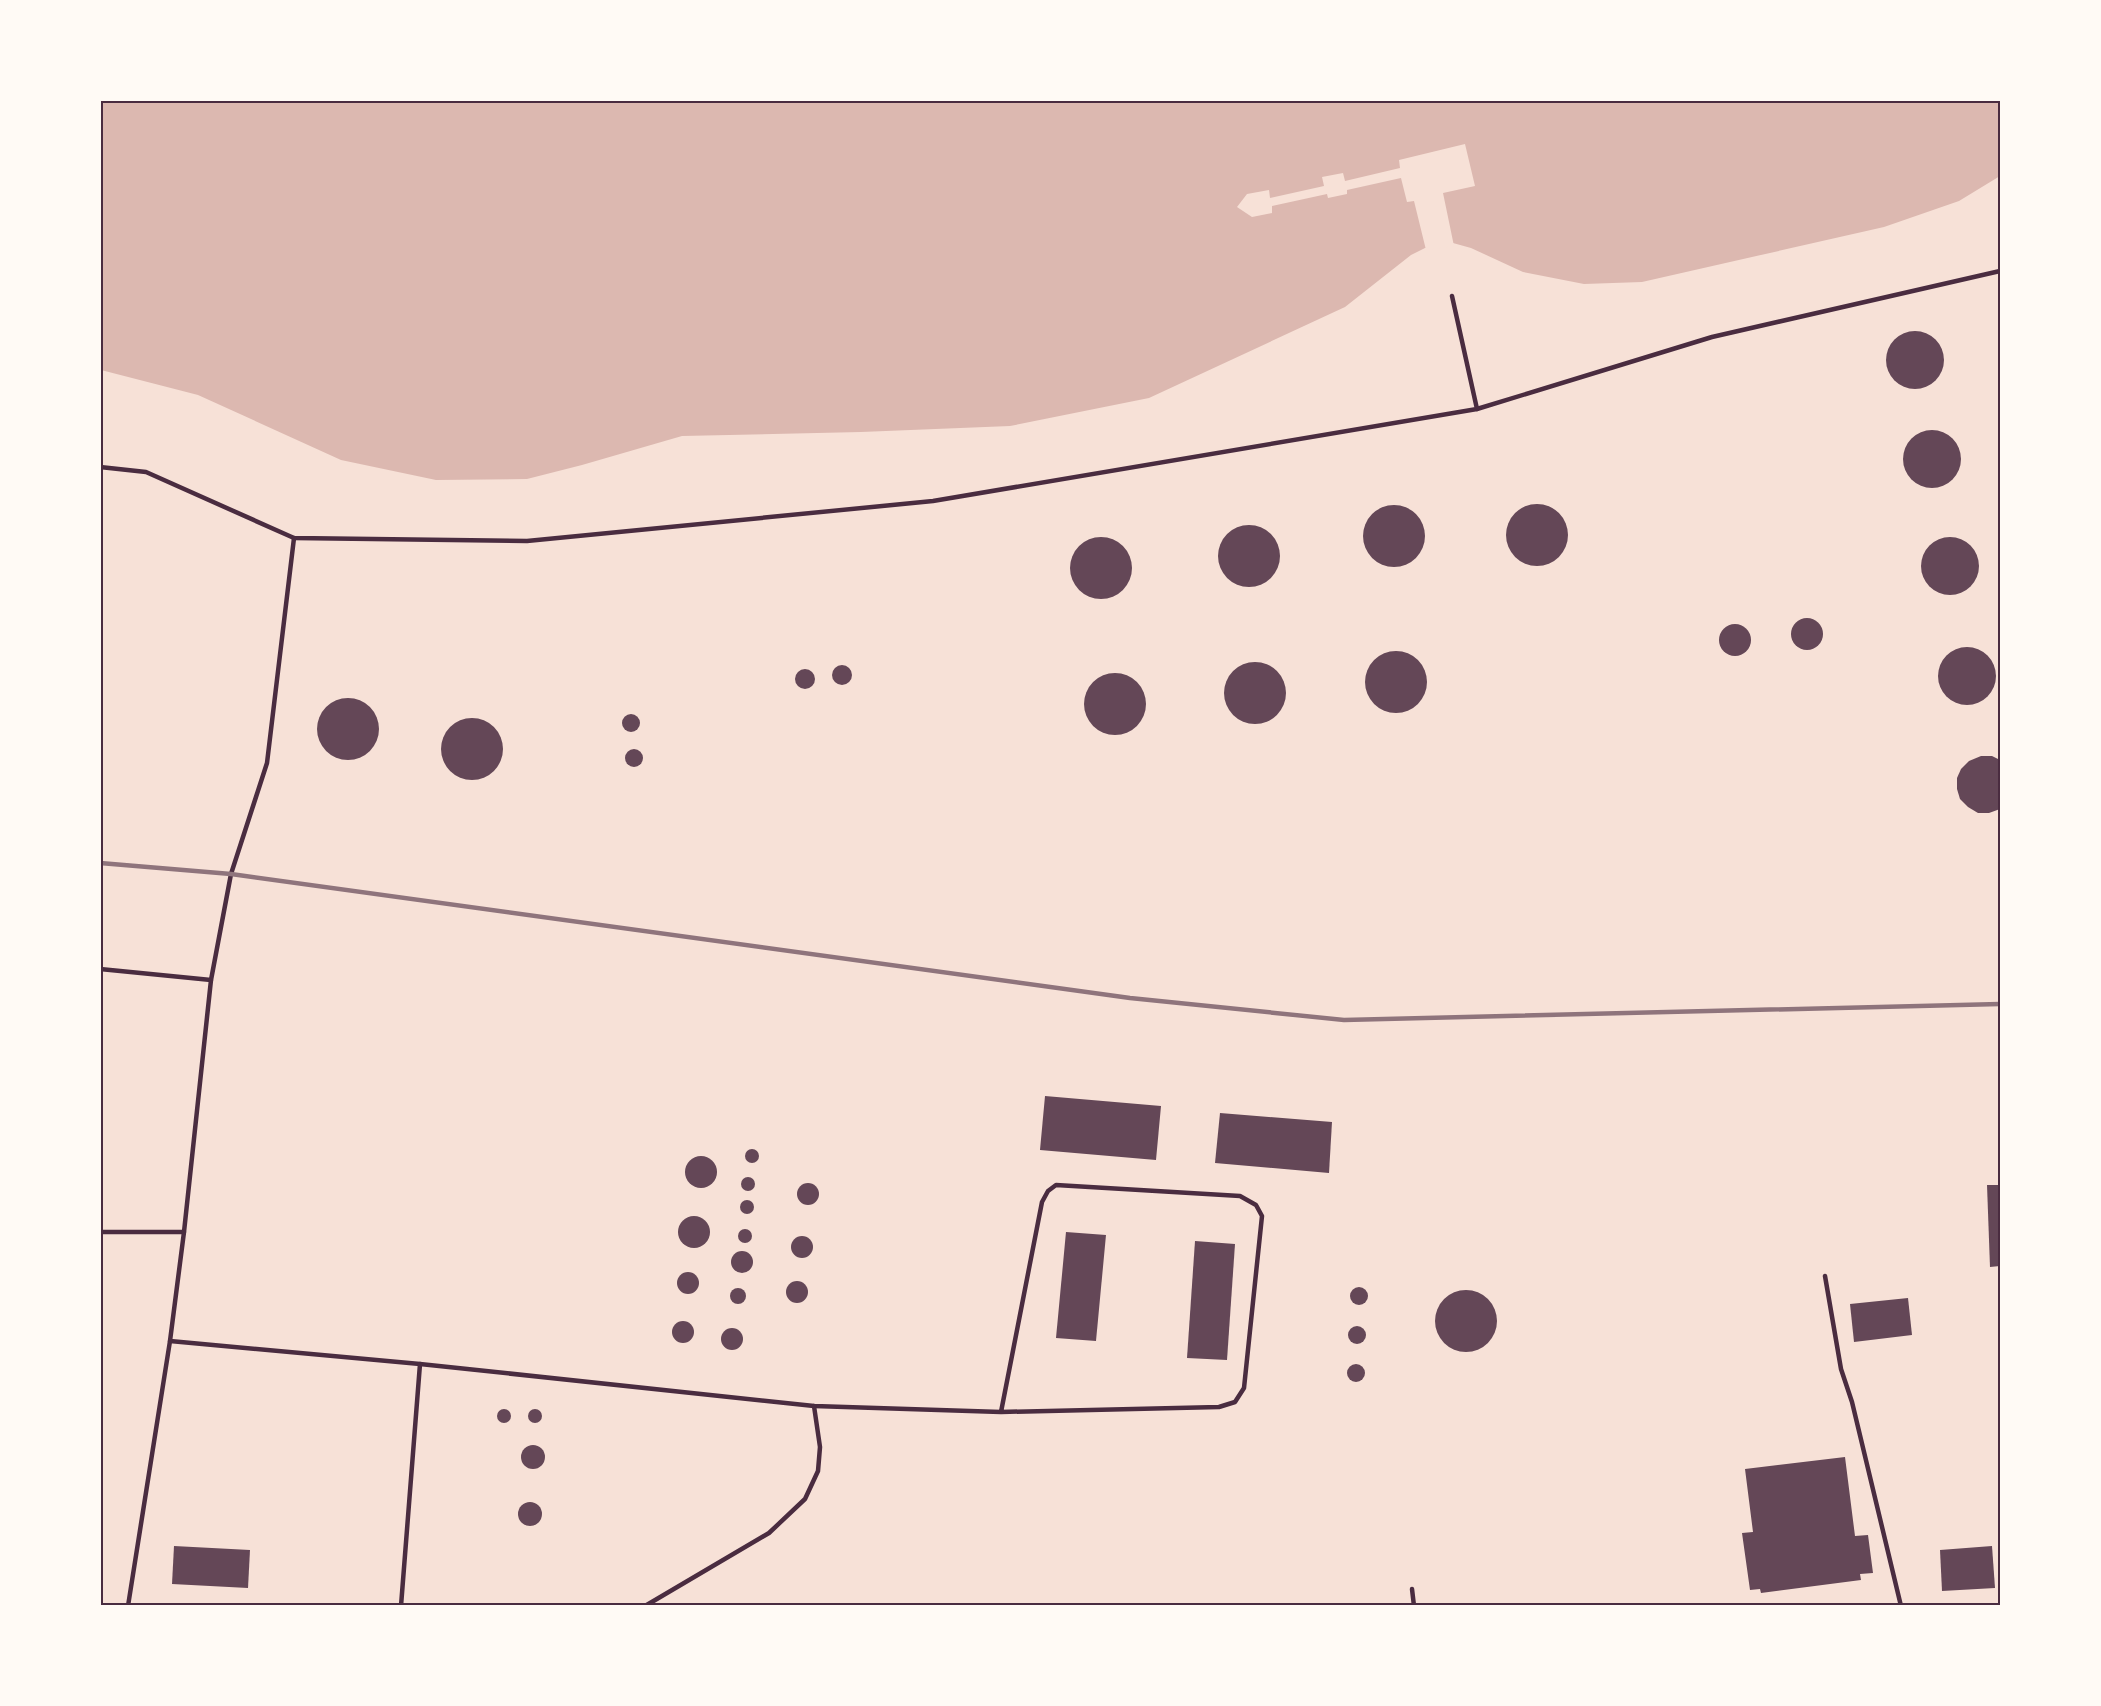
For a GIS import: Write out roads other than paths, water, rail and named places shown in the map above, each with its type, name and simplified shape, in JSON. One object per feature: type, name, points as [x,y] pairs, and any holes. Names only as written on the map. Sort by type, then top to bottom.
[{"type":"lane","points":[[100,467],[147,472],[294,538],[527,541],[933,501],[1477,410],[1712,337],[2001,271]]},
{"type":"lane","points":[[1452,296],[1477,410]]},
{"type":"lane","points":[[128,1605],[170,1341],[184,1233],[210,980],[231,874],[267,763],[294,538]]},
{"type":"lane","points":[[100,969],[210,980]]},
{"type":"lane","points":[[170,1341],[420,1364],[814,1406],[1001,1412],[1219,1407],[1235,1402],[1244,1388],[1262,1216],[1256,1205],[1240,1196],[1056,1185],[1048,1191],[1042,1202],[1001,1412]]},
{"type":"lane","points":[[100,1232],[184,1233]]},
{"type":"lane","points":[[1826,1276],[1840,1369],[1852,1402],[1901,1605]]},
{"type":"lane","points":[[401,1605],[420,1364]]},
{"type":"lane","points":[[645,1605],[769,1533],[805,1499],[818,1471],[820,1447],[814,1406]]},
{"type":"lane","points":[[1412,1589],[1414,1605]]},
{"type":"railway","points":[[100,863],[231,874],[1130,998],[1344,1020],[2000,1004]]}]
